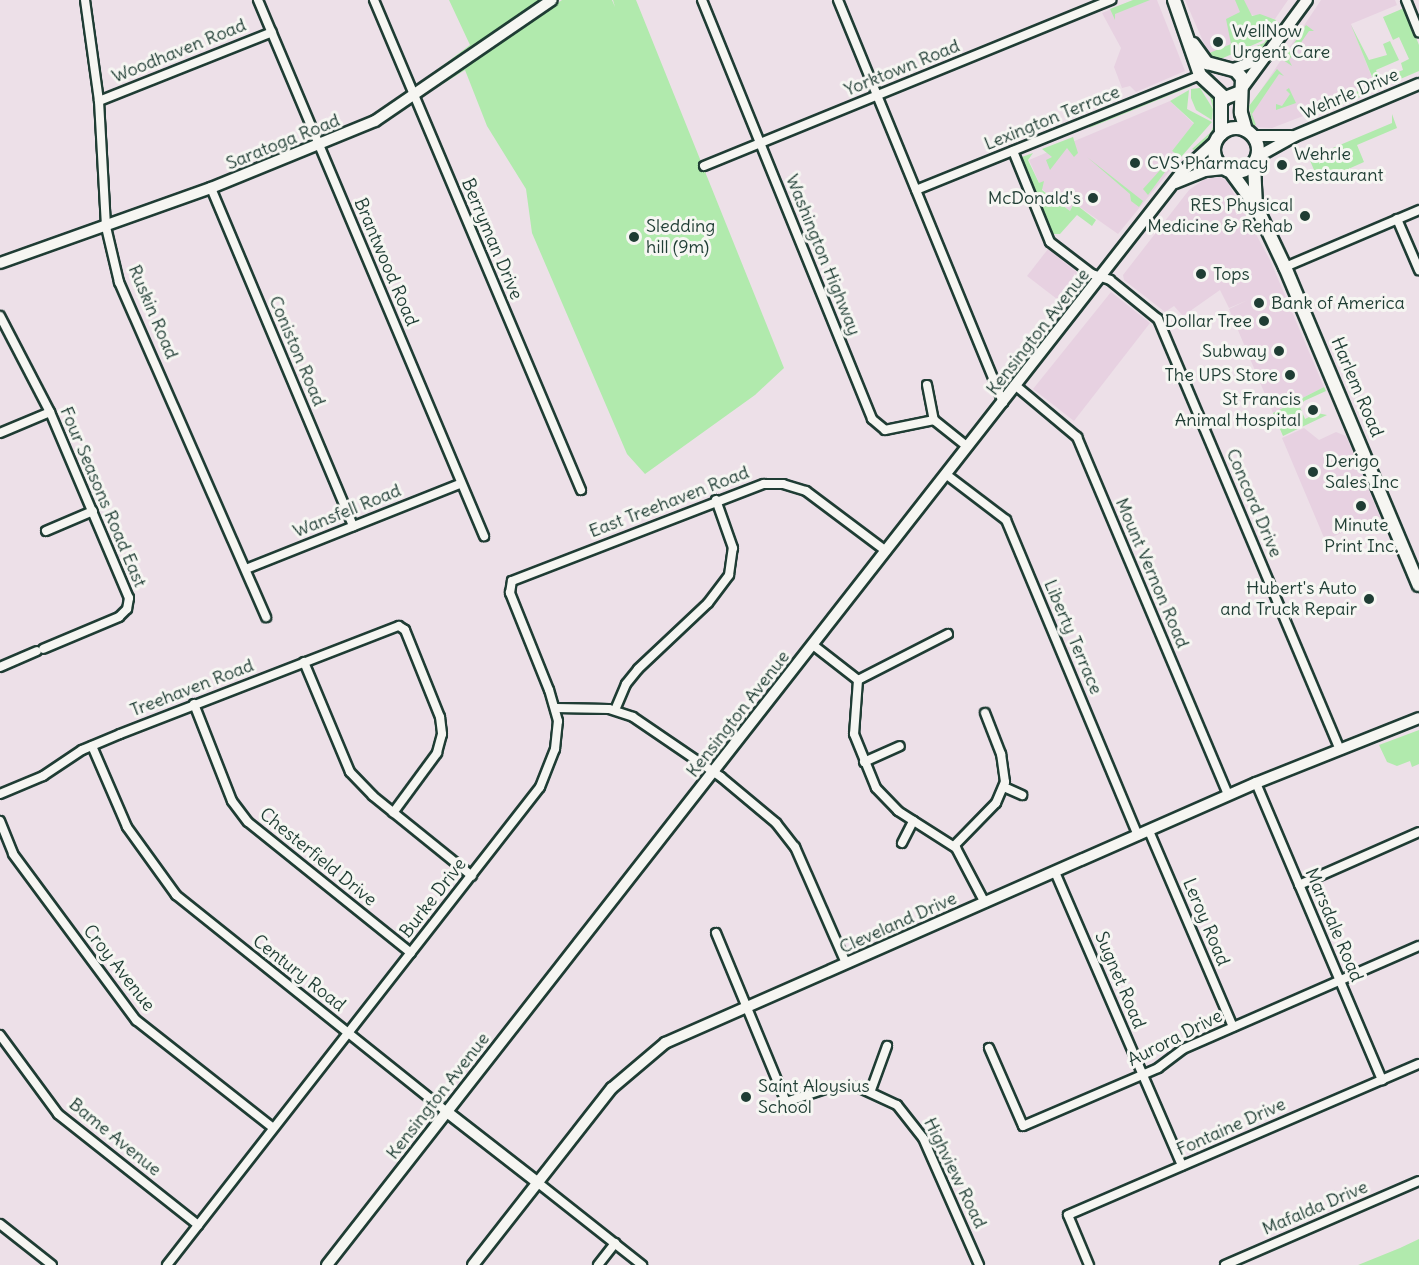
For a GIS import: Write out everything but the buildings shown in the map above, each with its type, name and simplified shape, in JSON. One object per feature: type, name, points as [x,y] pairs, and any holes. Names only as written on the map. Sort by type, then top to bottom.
[{"type":"main road","points":[[1173,0],[1200,75],[1218,92],[1230,99],[1242,90]]},
{"type":"main road","points":[[1187,36],[1204,60],[1240,74],[1241,113],[1250,133],[1255,160],[1243,171],[1227,171],[1216,160],[1218,75],[1229,70]]},
{"type":"main road","points":[[1218,137],[1238,128],[1250,133]]},
{"type":"main road","name":"Harlem Road","points":[[1255,160],[1256,206]]},
{"type":"main road","name":"Harlem Road","points":[[1227,171],[1256,206],[1285,267],[1419,585]]},
{"type":"street","name":"Ruskin Road","points":[[85,0],[99,101],[106,227],[131,314],[171,393],[266,617]]},
{"type":"street","name":"Brantwood Road","points":[[258,0],[460,484],[484,536]]},
{"type":"street","name":"Berryman Drive","points":[[374,0],[581,490]]},
{"type":"street","name":"Saratoga Road","points":[[0,263],[211,188],[320,146],[375,121],[552,0]]},
{"type":"street","name":"Washington Highway","points":[[702,0],[875,423],[885,430],[934,420]]},
{"type":"street","points":[[838,0],[1003,403]]},
{"type":"street","name":"Yorktown Road","points":[[704,166],[1111,0]]},
{"type":"street","points":[[1242,90],[1263,65],[1265,57],[1307,0]]},
{"type":"street","points":[[1406,0],[1419,32]]},
{"type":"street","name":"Woodhaven Road","points":[[99,101],[272,32]]},
{"type":"street","points":[[1229,70],[1265,57]]},
{"type":"street","name":"Lexington Terrace","points":[[916,190],[1200,75]]},
{"type":"street","name":"Wehrle Drive","points":[[1255,160],[1295,136],[1419,84]]},
{"type":"street","name":"Wehrle Drive","points":[[1250,133],[1295,136]]},
{"type":"street","name":"Kensington Avenue","points":[[327,1265],[1187,166],[1218,137]]},
{"type":"street","name":"Concord Drive","points":[[1013,151],[1048,239],[1092,274],[1116,285],[1158,319],[1341,749]]},
{"type":"street","name":"Kensington Avenue","points":[[1175,183],[1205,171],[1227,171]]},
{"type":"street","name":"Coniston Road","points":[[211,188],[353,526]]},
{"type":"street","points":[[1285,267],[1419,210]]},
{"type":"street","points":[[1397,219],[1419,270]]},
{"type":"street","name":"Four Seasons Road East","points":[[0,316],[50,412],[93,511],[129,604],[119,617],[0,667]]},
{"type":"street","points":[[927,385],[934,420],[968,447]]},
{"type":"street","name":"Mount Vernon Road","points":[[1016,386],[1077,437],[1228,795]]},
{"type":"street","points":[[0,433],[50,412]]},
{"type":"street","name":"Liberty Terrace","points":[[947,475],[1006,520],[1138,836]]},
{"type":"street","name":"Wansfell Road","points":[[246,569],[460,484]]},
{"type":"street","name":"East Treehaven Road","points":[[586,552],[754,486],[789,485],[814,497],[886,551]]},
{"type":"street","points":[[615,710],[626,684],[638,669],[708,603],[729,575],[733,548],[716,500]]},
{"type":"street","points":[[46,531],[93,511]]},
{"type":"street","name":"Burke Drive","points":[[167,1265],[472,876],[543,781],[557,735],[556,708],[509,585],[586,552]]},
{"type":"street","name":"Treehaven Road","points":[[0,794],[43,776],[92,746],[304,662],[402,627],[440,717],[442,734],[437,753],[393,813]]},
{"type":"street","points":[[858,680],[948,634]]},
{"type":"street","points":[[813,645],[858,680]]},
{"type":"street","points":[[304,662],[344,762],[361,785],[472,876]]},
{"type":"street","points":[[858,680],[853,724],[864,762],[880,794],[913,821],[954,846],[985,903]]},
{"type":"street","name":"Chesterfield Drive","points":[[194,705],[232,801],[248,822],[411,953]]},
{"type":"street","points":[[556,708],[615,710],[641,722],[776,823],[792,842],[846,963]]},
{"type":"street","points":[[954,846],[993,806],[1004,787],[1004,763],[984,713]]},
{"type":"street","name":"Cleveland Drive","points":[[473,1265],[605,1096],[636,1064],[665,1043],[1228,795],[1418,720]]},
{"type":"street","name":"Century Road","points":[[92,746],[127,826],[176,895],[537,1182]]},
{"type":"street","points":[[864,762],[900,747]]},
{"type":"street","name":"Marsdale Road","points":[[1256,783],[1382,1080]]},
{"type":"street","points":[[1004,787],[1022,795]]},
{"type":"street","name":"Croy Avenue","points":[[0,821],[13,854],[136,1020],[273,1128]]},
{"type":"street","points":[[902,843],[913,821]]},
{"type":"street","name":"Leroy Road","points":[[1149,831],[1233,1027]]},
{"type":"street","points":[[1299,885],[1419,832]]},
{"type":"street","name":"Sugnet Road","points":[[1055,872],[1182,1166]]},
{"type":"street","points":[[716,933],[747,1006]]},
{"type":"street","name":"Aurora Drive","points":[[990,1048],[1023,1126],[1143,1075],[1183,1049],[1419,946]]},
{"type":"street","name":"Highview Road","points":[[747,1006],[786,1102],[828,1088],[871,1090],[897,1105],[916,1126],[979,1265]]},
{"type":"street","name":"Bame Avenue","points":[[0,1035],[58,1114],[198,1225]]},
{"type":"street","points":[[871,1090],[887,1046]]},
{"type":"street","name":"Fontaine Drive","points":[[1089,1265],[1068,1215],[1419,1064]]},
{"type":"street","name":"Mafalda Drive","points":[[1225,1265],[1419,1181]]},
{"type":"street","points":[[537,1182],[642,1265]]},
{"type":"street","points":[[0,1224],[52,1265]]},
{"type":"street","points":[[598,1265],[615,1243]]},
{"type":"shaded area","points":[[1133,0],[1157,0],[1185,71],[1136,92],[1130,86],[1122,88],[1114,67],[1121,48],[1102,13]]},
{"type":"shaded area","points":[[1185,0],[1288,0],[1275,19],[1242,13],[1236,43],[1209,55]]},
{"type":"shaded area","points":[[1321,0],[1395,0],[1397,5],[1351,24],[1376,88],[1272,128],[1254,127],[1249,108]]},
{"type":"shaded area","points":[[1170,101],[1194,124],[1172,151],[1181,157],[1118,234],[1074,203],[1070,211],[1042,189],[1029,160]]},
{"type":"shaded area","points":[[1220,177],[1227,181],[1270,260],[1324,387],[1273,413],[1229,309],[1248,300],[1229,308],[1220,290],[1183,316],[1174,306],[1165,312],[1124,280],[1123,275],[1189,190],[1205,179]]},
{"type":"shaded area","points":[[1048,249],[1085,279],[1066,306],[1027,276]]},
{"type":"shaded area","points":[[1111,292],[1150,323],[1074,421],[1033,389]]},
{"type":"shaded area","points":[[1304,428],[1319,440],[1336,432],[1346,436],[1380,517],[1325,540],[1282,438]]},
{"type":"green space","points":[[449,0],[543,0],[418,84],[470,45]]},
{"type":"green space","points":[[562,0],[612,0],[615,7],[613,0],[636,0],[784,368],[755,395],[645,474],[627,454],[532,233],[526,189],[487,126],[465,70],[422,97]]},
{"type":"green space","points":[[1133,0],[1150,0],[1115,14],[1115,20],[1110,9]]},
{"type":"green space","points":[[1235,0],[1244,0],[1252,16],[1260,14],[1276,20],[1262,41],[1223,58],[1214,58],[1207,54],[1231,44],[1226,19],[1240,12]]},
{"type":"green space","points":[[1404,8],[1419,45],[1419,71],[1377,89],[1351,25],[1369,60],[1387,55],[1383,44],[1390,41],[1399,60],[1376,70],[1380,79],[1403,70],[1401,63],[1409,59],[1399,37],[1393,40],[1383,17]]},
{"type":"green space","points":[[1278,22],[1283,27],[1268,46],[1250,58],[1249,49],[1264,43]]},
{"type":"green space","points":[[1306,25],[1314,31],[1309,31],[1289,60],[1292,66],[1283,60]]},
{"type":"green space","points":[[1277,69],[1284,76],[1279,74],[1252,114],[1256,125],[1253,126],[1249,106]]},
{"type":"green space","points":[[1195,83],[1205,84],[1218,105],[1215,132],[1196,151],[1192,149],[1211,132],[1216,119],[1210,97]]},
{"type":"green space","points":[[1189,85],[1192,86],[1089,128],[1092,124]]},
{"type":"green space","points":[[1200,88],[1213,109],[1212,120],[1196,110],[1191,98],[1191,89]]},
{"type":"green space","points":[[1289,88],[1296,103],[1276,110],[1276,104],[1282,106],[1290,94],[1286,90]]},
{"type":"green space","points":[[1363,89],[1368,94],[1318,113],[1316,109]]},
{"type":"green space","points":[[1189,90],[1187,109],[1212,122],[1181,157],[1172,151],[1194,123],[1170,101]]},
{"type":"green space","points":[[1392,114],[1397,128],[1357,145],[1364,162],[1319,182],[1309,158],[1392,123]]},
{"type":"green space","points":[[1073,137],[1078,153],[1074,157],[1067,148],[1050,170],[1046,160],[1052,157],[1042,149]]},
{"type":"green space","points":[[1033,153],[1028,160],[1039,183],[1044,181],[1042,190],[1070,211],[1074,203],[1096,220],[1092,226],[1077,215],[1060,234],[1053,234],[1022,157]]},
{"type":"green space","points":[[1087,157],[1143,201],[1139,207],[1131,201],[1130,194]]},
{"type":"green space","points":[[1161,169],[1165,172],[1148,195],[1143,189]]},
{"type":"green space","points":[[1324,387],[1326,391],[1304,401],[1300,407],[1305,419],[1317,413],[1327,415],[1283,436],[1273,413]]},
{"type":"green space","points":[[1419,730],[1419,764],[1412,767],[1410,761],[1397,766],[1387,762],[1379,745]]},
{"type":"green space","points":[[1419,1239],[1419,1265],[1358,1265],[1400,1248]]},
{"type":"place","name":"WellNow Urgent Care","points":[[1218,42]]},
{"type":"place","name":"CVS Pharmacy","points":[[1135,163]]},
{"type":"place","name":"Wehrle Restaurant","points":[[1282,165]]},
{"type":"place","name":"McDonald's","points":[[1093,198]]},
{"type":"place","name":"RES Physical Medicine & Rehab","points":[[1305,216]]},
{"type":"place","name":"Sledding hill (9m)","points":[[634,237]]},
{"type":"place","name":"Tops","points":[[1201,274]]},
{"type":"place","name":"Bank of America","points":[[1259,303]]},
{"type":"place","name":"Dollar Tree","points":[[1264,321]]},
{"type":"place","name":"Subway","points":[[1279,351]]},
{"type":"place","name":"The UPS Store","points":[[1290,375]]},
{"type":"place","name":"St Francis Animal Hospital","points":[[1313,410]]},
{"type":"place","name":"Derigo Sales Inc","points":[[1313,472]]},
{"type":"place","name":"Minute Print Inc.","points":[[1361,506]]},
{"type":"place","name":"Hubert's Auto and Truck Repair","points":[[1369,599]]},
{"type":"place","name":"Saint Aloysius School","points":[[746,1097]]}]
